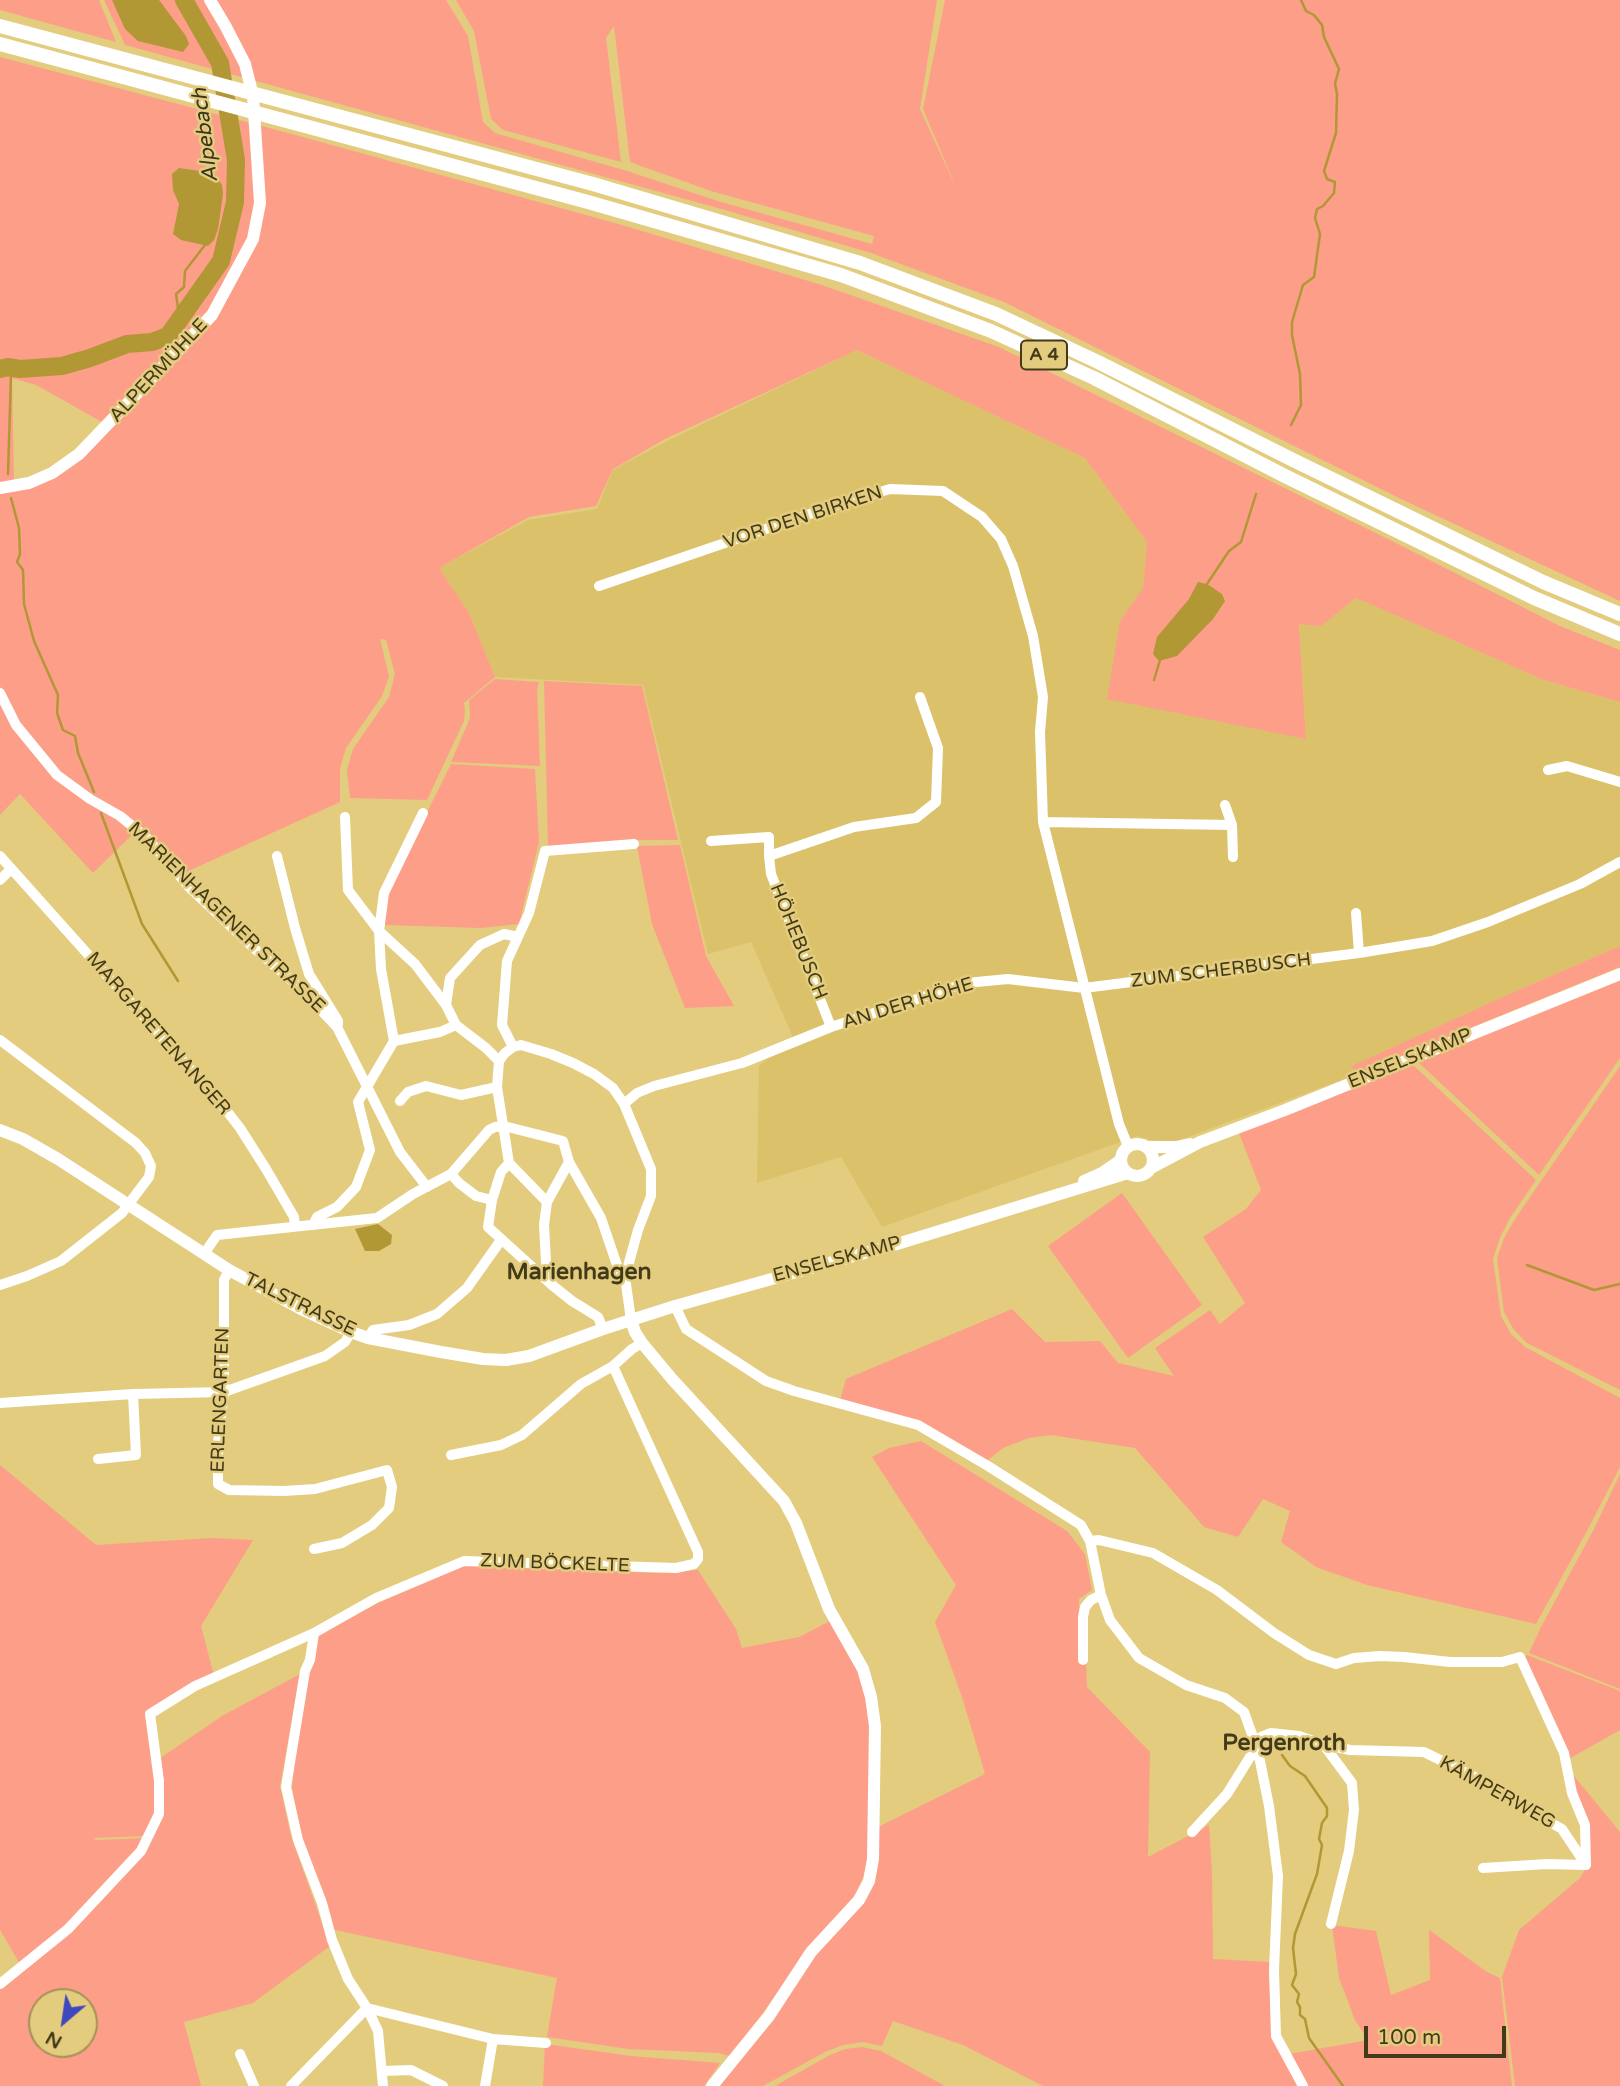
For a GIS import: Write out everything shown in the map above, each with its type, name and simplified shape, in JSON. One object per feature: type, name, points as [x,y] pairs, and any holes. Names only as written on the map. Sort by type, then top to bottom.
[{"type":"highway","name":"A 4","points":[[0,26],[593,184],[860,263],[996,314],[1543,582],[1620,614]]},
{"type":"highway","name":"A 4","points":[[0,44],[588,202],[841,275],[991,331],[1094,378],[1284,476],[1534,598],[1620,634]]},
{"type":"main road","name":"ALPERMÜHLE","points":[[0,488],[29,483],[52,473],[79,454],[212,315],[253,239],[260,203],[253,96],[245,64],[210,0]]},
{"type":"main road","name":"ENSELSKAMP","points":[[631,1320],[897,1244],[1128,1173],[1140,1176],[1200,1142],[1620,974]]},
{"type":"main road","name":"TALSTRASSE","points":[[0,1130],[23,1139],[58,1159],[229,1270],[301,1309],[368,1338],[483,1359],[506,1360],[529,1356],[631,1320]]},
{"type":"main road","name":"ENSELSKAMP","points":[[1128,1146],[1135,1143],[1148,1147],[1176,1147],[1200,1142]]},
{"type":"main road","points":[[1128,1146],[1121,1160],[1128,1173]]},
{"type":"main road","points":[[1148,1147],[1154,1157],[1151,1168]]},
{"type":"main road","name":"ENSELSKAMP","points":[[1042,1199],[1102,1172],[1121,1160]]},
{"type":"main road","points":[[631,1320],[642,1343],[692,1402],[784,1501],[796,1523],[829,1609],[863,1669],[876,1726],[873,1859],[869,1881],[859,1900],[811,1952],[769,2016],[712,2086]]},
{"type":"street","name":"VOR DEN BIRKEN","points":[[598,586],[890,489],[943,491],[982,517],[1001,540],[1034,636],[1043,697],[1043,822],[1084,988]]},
{"type":"street","name":"MARIENHAGENER STRASSE","points":[[0,693],[16,725],[57,775],[90,799],[120,816],[147,838],[189,887],[300,988],[337,1027],[400,1153],[427,1187]]},
{"type":"street","name":"HÖHEBUSCH","points":[[769,856],[854,827],[916,818],[936,802],[938,748],[920,697]]},
{"type":"street","points":[[1548,770],[1567,765],[1620,782]]},
{"type":"street","points":[[1225,805],[1232,825],[1233,857]]},
{"type":"street","points":[[313,1225],[317,1217],[337,1207],[356,1187],[370,1150],[358,1102],[394,1041],[381,969],[379,931],[384,893],[423,813]]},
{"type":"street","points":[[345,817],[348,890],[379,931],[415,964],[446,1005],[456,1025],[499,1061]]},
{"type":"street","points":[[1043,822],[1232,825]]},
{"type":"street","name":"HÖHEBUSCH","points":[[711,841],[769,837],[771,874],[831,1027]]},
{"type":"street","points":[[513,1047],[502,1025],[507,961],[534,897],[545,851],[635,844]]},
{"type":"street","name":"MARGARETENANGER","points":[[0,856],[219,1101],[240,1128],[265,1169],[294,1217],[295,1226]]},
{"type":"street","name":"MARIENHAGENER STRASSE","points":[[276,856],[309,974],[338,1021],[337,1027]]},
{"type":"street","name":"ZUM SCHERBUSCH","points":[[1084,988],[1359,953],[1432,941],[1488,922],[1580,884],[1620,862]]},
{"type":"street","points":[[0,880],[11,869]]},
{"type":"street","points":[[1356,913],[1359,953]]},
{"type":"street","points":[[446,1005],[450,978],[480,945],[504,934],[518,937]]},
{"type":"street","name":"AN DER HÖHE","points":[[624,1104],[637,1093],[654,1086],[742,1063],[831,1027],[966,983],[1008,979],[1084,988]]},
{"type":"street","points":[[1084,988],[1119,1124],[1128,1146]]},
{"type":"street","points":[[394,1041],[440,1032],[456,1025]]},
{"type":"street","points":[[0,1040],[136,1143],[151,1166],[149,1177],[122,1213],[61,1261],[0,1285]]},
{"type":"street","points":[[547,1202],[509,1163],[498,1087],[499,1061],[513,1047],[521,1045],[573,1063],[613,1088],[624,1104],[651,1170],[651,1196],[625,1277],[631,1320]]},
{"type":"street","points":[[400,1101],[408,1092],[426,1086],[461,1095],[498,1087]]},
{"type":"street","points":[[204,1254],[216,1235],[377,1218],[451,1174],[489,1130],[504,1126],[563,1140],[569,1162],[601,1217],[618,1268],[625,1277]]},
{"type":"street","points":[[552,1285],[546,1262],[544,1225],[547,1202],[569,1162]]},
{"type":"street","points":[[509,1163],[500,1172],[488,1227],[552,1285],[598,1317],[603,1329]]},
{"type":"street","points":[[451,1174],[476,1195],[492,1200]]},
{"type":"street","points":[[368,1338],[373,1330],[409,1325],[437,1314],[467,1288],[501,1240]]},
{"type":"street","name":"ERLENGARTEN","points":[[229,1270],[224,1280],[224,1392],[218,1443],[218,1484],[229,1490],[315,1489],[387,1470],[392,1487],[389,1508],[372,1525],[342,1543],[314,1549]]},
{"type":"street","points":[[675,1306],[686,1329],[766,1381],[918,1425],[1081,1525],[1090,1541],[1101,1595],[1110,1620],[1139,1658],[1186,1685],[1225,1698],[1244,1712],[1258,1751],[1269,1806],[1278,1876],[1274,1970],[1276,2036],[1303,2086]]},
{"type":"street","points":[[0,1403],[133,1394],[224,1392],[325,1356],[345,1342],[351,1332]]},
{"type":"street","points":[[451,1455],[501,1445],[522,1435],[581,1384],[613,1366],[642,1343]]},
{"type":"street","name":"ZUM BÖCKELTE","points":[[0,1984],[68,1929],[141,1851],[159,1814],[159,1781],[150,1714],[195,1686],[314,1633],[376,1598],[464,1561],[676,1568],[694,1564],[698,1559],[694,1542],[613,1366]]},
{"type":"street","points":[[98,1460],[136,1455],[133,1394]]},
{"type":"street","points":[[1090,1541],[1099,1540],[1153,1553],[1217,1590],[1274,1633],[1309,1655],[1336,1664],[1354,1658],[1380,1656],[1450,1662],[1502,1662],[1521,1657],[1564,1753],[1572,1793],[1585,1825],[1586,1865],[1533,1864],[1483,1868]]},
{"type":"street","points":[[1083,1660],[1085,1607],[1101,1595]]},
{"type":"street","points":[[314,1633],[286,1787],[298,1840],[322,1903],[332,1940],[348,1979],[378,2031],[383,2086]]},
{"type":"street","name":"KÄMPERWEG","points":[[1258,1751],[1261,1737],[1271,1733],[1299,1736],[1350,1750],[1424,1752],[1495,1787],[1562,1829],[1586,1865]]},
{"type":"street","points":[[1323,1744],[1352,1783],[1354,1810],[1349,1851],[1331,1924]]},
{"type":"street","points":[[1192,1832],[1227,1794],[1250,1757],[1258,1751]]},
{"type":"street","points":[[366,2008],[493,2039],[546,2043]]},
{"type":"street","points":[[291,2086],[366,2008]]},
{"type":"street","points":[[485,2086],[493,2039]]},
{"type":"street","points":[[240,2054],[254,2086]]},
{"type":"street","points":[[383,2071],[411,2070],[443,2086]]},
{"type":"shaded area","points":[[0,0],[99,0],[116,42],[0,10]]},
{"type":"shaded area","points":[[104,0],[446,0],[468,36],[483,122],[495,133],[627,171],[721,202],[872,244],[874,236],[711,191],[630,162],[614,26],[606,38],[621,162],[503,130],[491,119],[474,31],[456,0],[937,0],[920,109],[958,192],[923,109],[945,0],[1620,0],[1620,601],[1403,500],[1004,302],[871,253],[725,210],[125,45]]},
{"type":"shaded area","points":[[112,0],[159,0],[189,44],[183,52],[138,41],[125,29]]},
{"type":"shaded area","points":[[0,57],[622,225],[822,285],[999,347],[1560,626],[1620,650],[1620,702],[1544,680],[1356,598],[1321,626],[1299,624],[1306,739],[1107,699],[1120,621],[1143,588],[1147,542],[1085,458],[857,350],[665,439],[613,469],[596,506],[529,517],[439,568],[469,613],[495,677],[464,703],[464,721],[427,800],[350,798],[347,770],[353,749],[389,697],[395,674],[386,640],[380,639],[389,676],[382,696],[346,748],[340,768],[340,802],[182,874],[149,836],[118,811],[77,786],[75,791],[117,817],[135,832],[93,873],[20,794],[0,815],[0,700],[6,711],[13,713],[0,686]],"holes":[[[12,378],[36,385],[102,422],[73,452],[48,468],[22,480],[14,480]]]},
{"type":"shaded area","points":[[179,168],[214,173],[222,185],[218,229],[214,240],[208,246],[181,240],[173,234],[179,204],[173,190],[172,174]]},
{"type":"shaded area","points":[[857,350],[1085,458],[1147,542],[1143,588],[1120,621],[1306,739],[1299,623],[1321,626],[1356,598],[1544,680],[1620,702],[1620,946],[1353,1066],[1355,1075],[1172,1143],[1137,1136],[882,1227],[841,1157],[757,1183],[759,1066],[793,1037],[751,942],[708,954],[643,685],[495,677],[469,613],[439,568],[528,520],[597,509],[613,470],[667,441]]},
{"type":"shaded area","points":[[1198,582],[1207,584],[1222,594],[1225,601],[1213,619],[1177,656],[1159,661],[1153,654],[1157,637],[1189,599]]},
{"type":"shaded area","points":[[495,679],[539,682],[540,766],[451,762],[470,718],[469,700]]},
{"type":"shaded area","points":[[544,681],[642,686],[678,840],[636,840],[548,847]]},
{"type":"shaded area","points":[[451,764],[535,769],[539,842],[519,924],[481,928],[384,925],[387,893]]},
{"type":"shaded area","points":[[680,845],[706,956],[734,1006],[685,1008],[652,924],[637,846]]},
{"type":"shaded area","points":[[1620,946],[1620,967],[1355,1075],[1352,1066]]},
{"type":"shaded area","points":[[1620,979],[1620,1058],[1539,1175],[1418,1062]]},
{"type":"shaded area","points":[[1411,1063],[1536,1180],[1510,1218],[1493,1259],[1501,1316],[1511,1334],[1525,1347],[1620,1398],[1620,1467],[1536,1624],[1367,1585],[1316,1567],[1281,1542],[1290,1511],[1263,1499],[1238,1537],[1204,1527],[1135,1448],[1051,1435],[1029,1438],[1003,1448],[988,1460],[917,1420],[840,1400],[846,1379],[1012,1309],[1045,1342],[1100,1341],[1118,1363],[1174,1376],[1155,1348],[1210,1310],[1220,1324],[1245,1303],[1203,1237],[1246,1209],[1261,1190],[1239,1133]]},
{"type":"shaded area","points":[[1620,1066],[1620,1390],[1527,1343],[1514,1330],[1504,1312],[1497,1258],[1515,1219]]},
{"type":"shaded area","points":[[1122,1193],[1202,1305],[1128,1358],[1048,1246]]},
{"type":"shaded area","points":[[378,1224],[392,1235],[391,1244],[379,1251],[365,1251],[355,1229]]},
{"type":"shaded area","points":[[921,1441],[1067,1531],[1085,1554],[1092,1590],[1079,1599],[1081,1661],[1086,1661],[1087,1687],[1150,1752],[1148,1857],[1209,1825],[1213,1959],[1271,1962],[1275,2035],[1289,2054],[1368,2040],[1355,2020],[1339,1978],[1332,1925],[1376,1931],[1391,1995],[1430,1980],[1429,1930],[1487,1972],[1500,1978],[1512,2086],[1043,2086],[963,2045],[893,2021],[882,2046],[863,2042],[843,2045],[763,2086],[719,2086],[813,1954],[865,1898],[878,1827],[985,1774],[963,1700],[935,1622],[956,1585],[872,1457],[889,1448]]},
{"type":"shaded area","points":[[0,1465],[96,1545],[211,1538],[253,1540],[201,1626],[214,1676],[149,1714],[156,1761],[222,1716],[300,1674],[280,1786],[291,1836],[330,1946],[253,2003],[184,2022],[201,2086],[0,2086],[0,1989],[63,1938],[144,1855],[149,1836],[93,1838],[147,1838],[66,1925],[20,1964],[0,1930]]},
{"type":"shaded area","points":[[1620,1474],[1620,1689],[1529,1653]]},
{"type":"shaded area","points":[[465,1565],[655,1573],[698,1570],[736,1629],[742,1648],[799,1637],[830,1621],[857,1670],[867,1702],[870,1735],[869,1855],[863,1878],[855,1895],[808,1949],[729,2056],[719,2053],[628,2049],[547,2037],[557,1978],[331,1929],[302,1839],[292,1787],[298,1724],[315,1635],[378,1603]]},
{"type":"shaded area","points":[[1527,1655],[1620,1691],[1620,1730],[1567,1760],[1523,1658]]},
{"type":"shaded area","points":[[1569,1770],[1620,1832],[1620,2086],[1515,2086],[1502,1977],[1519,1930],[1580,1878],[1588,1865],[1589,1858]]},
{"type":"shaded area","points":[[545,2044],[631,2056],[720,2063],[704,2086],[543,2086]]},
{"type":"shaded area","points":[[862,2047],[881,2051],[945,2086],[775,2086],[828,2056],[845,2049]]},
{"type":"waterway","name":"Alpebach","points":[[0,369],[62,366],[127,344],[152,342],[168,336],[221,261],[235,202],[236,160],[220,63],[184,0]]},
{"type":"waterway","points":[[1291,425],[1301,405],[1300,374],[1292,322],[1303,285],[1314,277],[1320,234],[1315,218],[1317,209],[1334,193],[1335,182],[1327,179],[1324,171],[1336,133],[1335,84],[1339,69],[1324,37],[1322,25],[1314,15],[1306,11],[1301,0]]},
{"type":"waterway","points":[[174,327],[173,321],[178,308],[176,294],[184,287],[185,271],[205,245]]},
{"type":"waterway","points":[[8,474],[11,375],[16,368]]},
{"type":"waterway","points":[[1205,587],[1229,551],[1241,542],[1256,494]]},
{"type":"waterway","points":[[11,498],[19,528],[20,554],[17,562],[23,570],[24,604],[34,641],[58,695],[57,713],[63,730],[75,736],[78,753],[94,792]]},
{"type":"waterway","points":[[1154,680],[1160,660]]},
{"type":"waterway","points":[[101,813],[142,924],[178,981]]},
{"type":"waterway","points":[[1527,1265],[1594,1290],[1620,1284]]},
{"type":"waterway","points":[[1282,1755],[1290,1766],[1305,1776],[1327,1808],[1319,1839],[1322,1845],[1317,1874],[1295,1934],[1293,1948],[1296,1974],[1292,1985],[1299,1994],[1297,2002],[1300,2015],[1305,2019],[1309,2038],[1343,2086]]},
{"type":"district","name":"Marienhagen","points":[[579,1273]]},
{"type":"district","name":"Pergenroth","points":[[1284,1744]]}]
